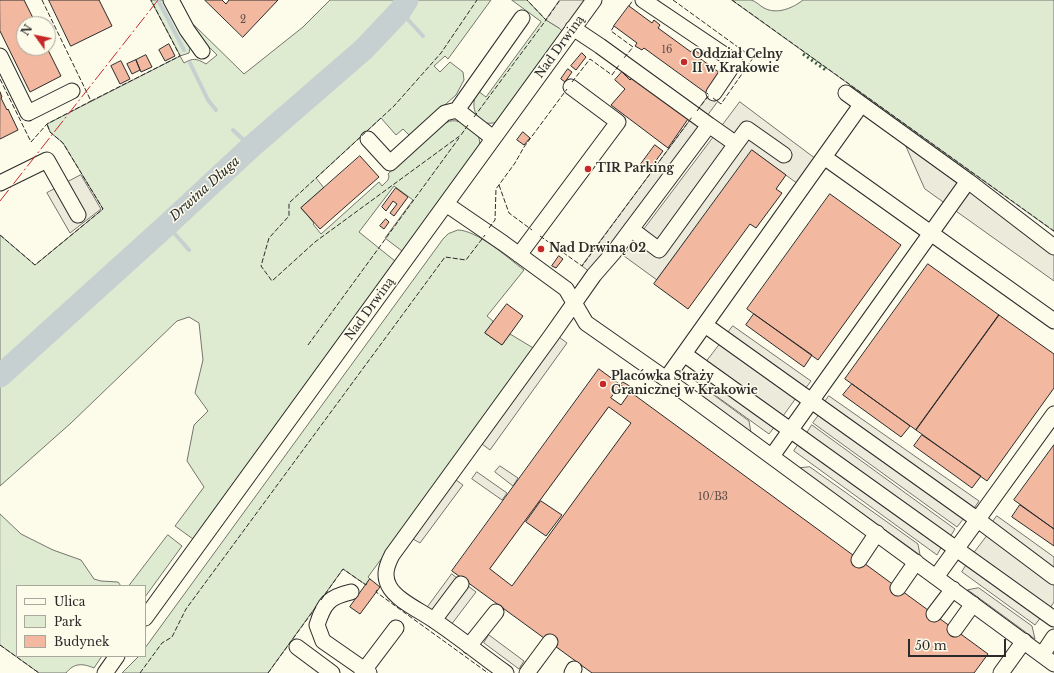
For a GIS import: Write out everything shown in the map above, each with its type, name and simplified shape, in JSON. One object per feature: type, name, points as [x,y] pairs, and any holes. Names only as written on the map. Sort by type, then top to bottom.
[{"type":"street","points":[[171,0],[187,30],[202,51]]},
{"type":"street","name":"Nad Drwiną","points":[[146,617],[594,0]]},
{"type":"street","points":[[644,0],[735,62],[714,93]]},
{"type":"street","points":[[368,139],[390,163],[445,113],[457,110],[522,18]]},
{"type":"street","points":[[573,28],[606,50],[736,144]]},
{"type":"street","points":[[0,56],[28,113],[72,91]]},
{"type":"street","points":[[519,255],[618,122],[571,87]]},
{"type":"street","points":[[846,94],[968,181],[1054,247]]},
{"type":"street","points":[[666,379],[862,105]]},
{"type":"street","points":[[457,110],[493,138]]},
{"type":"street","points":[[506,673],[434,620],[393,593],[388,585],[385,575],[387,564],[392,554],[574,302],[594,275],[614,252],[709,124]]},
{"type":"street","points":[[631,229],[659,250],[747,128],[784,155]]},
{"type":"street","points":[[824,157],[1054,321]]},
{"type":"street","points":[[0,182],[46,160],[78,215]]},
{"type":"street","points":[[772,456],[968,181]]},
{"type":"street","points":[[446,204],[566,289],[586,323],[772,456],[1054,664]]},
{"type":"street","points":[[705,325],[978,520],[1054,577]]},
{"type":"street","points":[[684,354],[1054,619]]},
{"type":"street","points":[[936,577],[1054,414]]},
{"type":"street","points":[[859,560],[876,533]]},
{"type":"street","points":[[898,588],[916,562]]},
{"type":"street","points":[[434,620],[461,584]]},
{"type":"street","points":[[934,614],[953,589]]},
{"type":"street","points":[[351,592],[337,595],[323,607],[317,625],[323,641],[365,672],[396,628]]},
{"type":"street","points":[[955,630],[973,604]]},
{"type":"street","points":[[470,646],[496,612]]},
{"type":"street","points":[[1042,655],[1054,637]]},
{"type":"street","points":[[1001,673],[1024,641]]},
{"type":"street","points":[[527,673],[550,642]]},
{"type":"street","points":[[297,647],[332,673]]},
{"type":"street","points":[[105,673],[116,657]]},
{"type":"green space","points":[[151,0],[166,0],[190,48],[189,53],[180,56]]},
{"type":"green space","points":[[177,0],[180,0],[192,23],[244,74],[303,27],[330,0],[491,0],[448,59],[445,56],[434,66],[440,72],[450,62],[463,72],[464,80],[456,95],[410,136],[403,129],[396,135],[381,118],[316,178],[324,188],[301,208],[321,234],[379,182],[382,186],[388,180],[388,174],[443,124],[450,121],[461,122],[474,130],[480,142],[479,147],[404,250],[402,251],[385,238],[413,200],[394,186],[359,232],[395,261],[193,539],[175,526],[204,487],[187,461],[194,425],[208,411],[195,393],[203,360],[199,323],[189,317],[177,321],[71,423],[0,486],[0,235],[35,265],[103,209],[63,143],[50,132],[47,124],[180,56],[184,63],[195,59],[206,64],[217,55],[192,30]]},
{"type":"green space","points":[[512,0],[527,0],[546,20],[559,28],[562,31],[562,34],[497,122],[484,122],[476,115],[474,109],[475,97],[478,91],[486,97],[541,22]]},
{"type":"green space","points":[[732,0],[751,0],[769,10],[779,11],[795,6],[803,0],[1054,0],[1054,231]]},
{"type":"green space","points":[[458,230],[466,231],[483,239],[524,270],[487,316],[494,322],[485,333],[502,345],[510,334],[535,349],[368,577],[370,579],[366,585],[343,569],[268,673],[122,673],[138,657],[146,657],[146,647],[448,234]]},
{"type":"green space","points":[[0,514],[21,534],[53,550],[81,560],[94,579],[118,582],[120,585],[16,585],[16,656],[0,645]]},
{"type":"green space","points":[[168,535],[182,546],[146,596],[146,585],[130,585]]},
{"type":"green space","points":[[17,657],[101,657],[94,668],[86,665],[78,665],[72,667],[66,673],[39,673]]},
{"type":"shaded area","points":[[560,0],[586,0],[562,34],[562,31],[559,28],[546,20]]},
{"type":"shaded area","points":[[709,95],[718,101],[591,273],[582,266]]},
{"type":"shaded area","points":[[740,102],[816,159],[798,184],[753,151],[657,280],[624,256]]},
{"type":"shaded area","points":[[906,146],[1054,252],[1054,281],[925,189]]},
{"type":"shaded area","points":[[81,175],[101,209],[70,233],[47,193]]},
{"type":"shaded area","points":[[733,326],[811,381],[805,389],[727,334]]},
{"type":"shaded area","points":[[559,337],[567,343],[490,450],[482,444]]},
{"type":"shaded area","points":[[720,344],[796,398],[783,416],[707,361]]},
{"type":"shaded area","points":[[699,372],[776,425],[769,434],[694,380]]},
{"type":"shaded area","points":[[707,390],[749,421],[751,433],[696,393]]},
{"type":"shaded area","points":[[829,396],[979,501],[973,510],[824,403]]},
{"type":"shaded area","points":[[819,415],[964,518],[957,527],[813,423]]},
{"type":"shaded area","points":[[812,425],[955,529],[950,537],[807,433]]},
{"type":"shaded area","points":[[800,442],[942,546],[937,555],[794,451]]},
{"type":"shaded area","points":[[500,466],[518,478],[513,486],[495,472]]},
{"type":"shaded area","points":[[810,467],[918,544],[920,555],[799,468]]},
{"type":"shaded area","points":[[477,472],[507,493],[502,500],[472,479]]},
{"type":"shaded area","points":[[456,480],[463,485],[420,543],[413,539]]},
{"type":"shaded area","points":[[997,516],[1054,557],[1054,569],[992,523]]},
{"type":"shaded area","points":[[987,536],[1054,583],[1054,602],[1050,608],[974,553]]},
{"type":"shaded area","points":[[967,564],[1041,617],[1035,625],[962,572]]},
{"type":"shaded area","points":[[452,574],[458,579],[433,613],[427,608]]},
{"type":"shaded area","points":[[468,586],[476,592],[451,625],[442,619]]},
{"type":"shaded area","points":[[979,588],[1032,626],[1035,639],[968,590]]},
{"type":"shaded area","points":[[489,635],[524,661],[519,669],[484,643]]},
{"type":"building","points":[[0,0],[24,0],[32,16],[16,16],[16,56],[51,56],[61,76],[30,92],[0,31]]},
{"type":"building","points":[[49,0],[99,0],[112,26],[71,46]]},
{"type":"building","points":[[205,0],[222,0],[226,4],[229,0],[278,0],[243,37]]},
{"type":"building","points":[[629,6],[652,23],[654,20],[660,25],[658,28],[691,52],[693,49],[700,54],[698,57],[720,73],[706,93],[644,48],[642,50],[635,46],[637,43],[614,26]]},
{"type":"building","points":[[169,44],[175,56],[165,61],[159,50]]},
{"type":"building","points":[[582,53],[586,57],[576,70],[571,66]]},
{"type":"building","points":[[146,55],[152,67],[141,72],[136,60]]},
{"type":"building","points":[[136,60],[140,70],[132,74],[127,64]]},
{"type":"building","points":[[121,61],[130,79],[120,84],[111,66]]},
{"type":"building","points":[[568,69],[572,72],[565,82],[561,79]]},
{"type":"building","points":[[622,72],[630,80],[632,78],[688,119],[668,148],[611,105],[625,89],[615,80]]},
{"type":"building","points":[[0,92],[1,98],[18,130],[0,139]]},
{"type":"building","points":[[523,132],[530,138],[524,145],[517,140]]},
{"type":"building","points":[[655,145],[663,151],[649,170],[641,164]]},
{"type":"building","points":[[752,150],[786,175],[776,189],[782,193],[756,228],[750,224],[688,309],[654,284]]},
{"type":"building","points":[[360,156],[379,177],[320,229],[301,208]]},
{"type":"building","points":[[396,188],[408,197],[394,216],[390,213],[397,204],[393,201],[386,211],[382,207]]},
{"type":"building","points":[[830,194],[901,245],[818,360],[747,309]]},
{"type":"building","points":[[386,219],[389,222],[384,229],[380,226]]},
{"type":"building","points":[[559,256],[563,259],[556,268],[552,266]]},
{"type":"building","points":[[928,264],[999,315],[916,430],[845,379]]},
{"type":"building","points":[[507,304],[523,316],[502,345],[485,333]]},
{"type":"building","points":[[754,314],[812,355],[804,367],[746,325]]},
{"type":"building","points":[[999,315],[1054,354],[1054,388],[987,481],[916,430]]},
{"type":"building","points":[[599,369],[988,654],[974,673],[592,673],[452,571]],"holes":[[[609,407],[631,423],[512,586],[490,569]]]},
{"type":"building","points":[[623,382],[633,388],[621,405],[611,398]]},
{"type":"building","points":[[852,384],[910,426],[901,437],[843,395]]},
{"type":"building","points":[[922,435],[981,476],[972,488],[914,446]]},
{"type":"building","points":[[1054,445],[1054,529],[1014,500]]},
{"type":"building","points":[[541,501],[562,515],[546,536],[526,522]]},
{"type":"building","points":[[1020,505],[1054,529],[1054,546],[1012,517]]},
{"type":"building","points":[[370,579],[380,587],[360,614],[350,607]]},
{"type":"waterway","points":[[158,0],[184,50]]},
{"type":"waterway","name":"Drwina Długa","points":[[0,376],[251,147],[364,49],[400,11],[407,0]]},
{"type":"waterway","points":[[400,11],[423,36]]},
{"type":"waterway","points":[[190,63],[208,100],[216,110]]},
{"type":"waterway","points":[[233,130],[251,147]]},
{"type":"waterway","points":[[167,225],[189,250]]},
{"type":"hedge","points":[[803,54],[827,71]]},
{"type":"fence","points":[[42,0],[91,101],[180,56],[151,0]]},
{"type":"fence","points":[[468,125],[461,135],[315,242],[272,281],[261,266],[269,238],[289,216],[289,203],[394,106],[441,53],[477,0]]},
{"type":"fence","points":[[474,117],[546,20],[527,0]]},
{"type":"fence","points":[[544,18],[546,20],[560,0]]},
{"type":"fence","points":[[629,6],[633,0]]},
{"type":"fence","points":[[673,0],[753,58],[721,104],[713,98]]},
{"type":"fence","points":[[732,0],[1054,231]]},
{"type":"fence","points":[[614,26],[611,31],[633,47],[624,58]]},
{"type":"fence","points":[[572,82],[590,59],[612,75],[619,65]]},
{"type":"fence","points":[[0,79],[31,142],[47,124],[91,101]]},
{"type":"fence","points":[[489,228],[495,220],[496,189],[515,163],[524,147],[567,89]]},
{"type":"fence","points":[[697,111],[709,95],[707,93]]},
{"type":"fence","points":[[540,236],[582,266],[692,117]]},
{"type":"fence","points":[[0,235],[35,265],[103,209],[63,143],[50,132],[47,124]]},
{"type":"fence","points":[[308,345],[459,138]]},
{"type":"fence","points":[[499,185],[509,213],[532,230]]},
{"type":"fence","points":[[140,673],[162,643],[172,637],[186,609],[445,257],[466,260],[485,235]]},
{"type":"fence","points":[[321,600],[343,569],[366,585],[367,583]]},
{"type":"fence","points":[[377,590],[376,592],[488,673]]},
{"type":"fence","points":[[268,673],[316,607]]},
{"type":"fence","points":[[0,645],[16,656]]},
{"type":"fence","points":[[17,657],[39,673]]},
{"type":"power","points":[[0,201],[158,0]]},
{"type":"place","name":"Oddział Celny II w Krakowie","points":[[684,62]]},
{"type":"place","name":"TIR Parking","points":[[588,169]]},
{"type":"place","name":"Nad Drwiną 02","points":[[541,249]]},
{"type":"place","name":"Placówka Straży Granicznej w Krakowie","points":[[603,384]]}]
